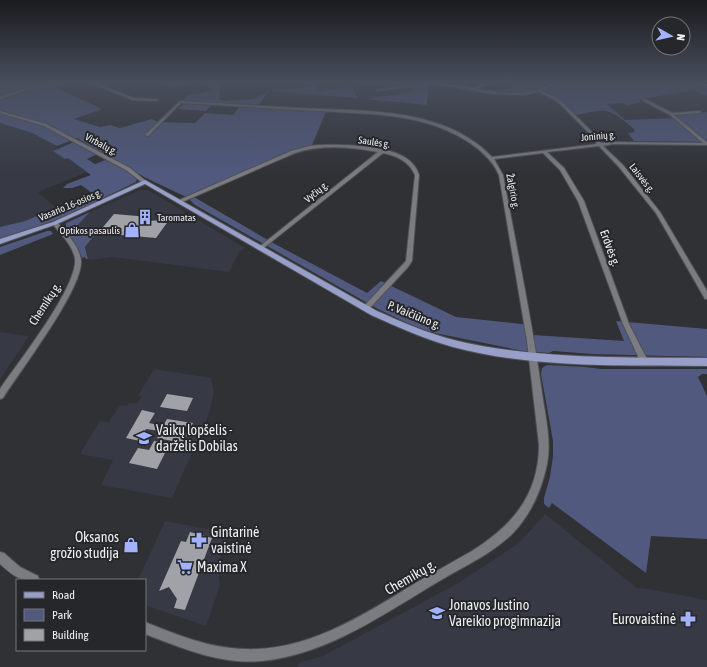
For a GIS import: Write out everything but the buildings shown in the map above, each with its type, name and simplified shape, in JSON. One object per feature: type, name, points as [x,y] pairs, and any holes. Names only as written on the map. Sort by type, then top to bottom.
[{"type":"main road","name":"P. Vaičiūno g.","points":[[145,182],[366,308],[397,324],[430,336],[458,344],[533,358],[707,362]]},
{"type":"main road","name":"Vasario 16-osios g.","points":[[0,242],[55,224],[145,182]]},
{"type":"street","name":"Virbalų g.","points":[[0,112],[45,125],[128,169],[145,182]]},
{"type":"street","name":"Žalgirio g.","points":[[147,135],[170,112]]},
{"type":"street","name":"Žalgirio g.","points":[[360,112],[416,119],[438,124],[460,134],[492,158],[501,175],[533,358]]},
{"type":"street","name":"Laisvės g.","points":[[571,112],[621,166],[658,213],[707,298]]},
{"type":"street","points":[[667,112],[707,144]]},
{"type":"street","points":[[671,114],[697,112]]},
{"type":"street","name":"Joninių g.","points":[[492,158],[599,144],[707,144]]},
{"type":"street","name":"Saulės g.","points":[[180,201],[293,152],[312,147],[326,146],[382,151],[400,156],[411,164],[417,175],[409,261],[366,308]]},
{"type":"street","name":"Vyčių g.","points":[[261,248],[382,151]]},
{"type":"street","name":"Erdvės g.","points":[[543,151],[562,169],[581,201],[626,324],[644,361]]},
{"type":"street","name":"Chemikų g.","points":[[0,396],[69,291],[76,276],[78,264],[75,250],[55,224]]},
{"type":"street","name":"Chemikų g.","points":[[146,628],[192,646],[219,653],[240,656],[292,651],[350,627],[493,543],[509,530],[523,514],[534,491],[543,461],[543,436],[533,358]]},
{"type":"street","points":[[0,557],[16,571],[32,579]]},
{"type":"shaded area","points":[[0,123],[32,133],[57,146],[57,149],[54,150],[87,172],[38,192],[56,208],[25,221],[0,227]]},
{"type":"shaded area","points":[[140,190],[148,190],[245,248],[240,251],[229,272],[113,257],[89,260],[82,233],[77,234],[73,230],[90,212]]},
{"type":"shaded area","points":[[0,332],[29,336],[0,379]]},
{"type":"shaded area","name":"Vaikų lopšelis - darželis Dobilas","points":[[154,369],[211,378],[214,392],[206,421],[172,498],[101,485],[113,460],[80,454],[100,421],[109,422],[120,405],[127,406],[129,403],[137,404],[142,396],[138,396]]},
{"type":"shaded area","points":[[545,514],[637,588],[707,600],[707,667],[298,667],[298,663],[323,656],[460,582],[519,543]]},
{"type":"shaded area","points":[[165,521],[228,533],[217,567],[220,585],[206,626],[146,605],[146,579],[138,579]]},
{"type":"green space","points":[[0,112],[93,112],[74,119],[100,127],[110,125],[120,128],[152,119],[158,122],[195,123],[205,113],[233,115],[235,112],[326,112],[312,145],[293,150],[188,196],[184,196],[146,178],[77,138],[57,146],[32,133],[0,123]]},
{"type":"green space","points":[[571,112],[591,112],[578,115],[574,115]]},
{"type":"green space","points":[[609,112],[616,112],[625,120],[677,118],[674,115],[707,112],[707,140],[705,140],[707,142],[634,141],[628,133],[635,132],[634,129],[616,115]]},
{"type":"green space","points":[[74,142],[97,154],[87,159],[95,164],[108,159],[131,173],[137,179],[136,182],[66,216],[0,240],[0,227],[25,221],[92,193],[81,185],[72,188],[63,188],[67,184],[91,175],[68,158],[65,159],[53,151]]},
{"type":"green space","points":[[194,197],[273,243],[367,293],[381,281],[456,317],[531,325],[533,335],[624,341],[616,321],[707,329],[707,357],[523,351],[435,333],[416,327],[378,309],[195,205],[190,200]]},
{"type":"green space","points":[[90,212],[73,230],[66,231],[63,228],[66,227],[66,223]]},
{"type":"green space","points":[[51,231],[53,234],[0,255],[0,247]]},
{"type":"green space","points":[[82,233],[95,234],[85,247],[88,259],[85,257],[82,258],[79,250],[70,237]]},
{"type":"green space","points":[[547,365],[601,369],[707,369],[707,374],[702,374],[698,377],[707,396],[707,539],[651,536],[646,573],[552,503],[549,508],[544,504],[553,456],[553,441],[541,374],[542,368]]},
{"type":"place","name":"Taromatas","points":[[145,217]]},
{"type":"place","name":"Optikos pasaulis","points":[[132,230]]},
{"type":"place","name":"Vaikų lopšelis - darželis Dobilas","points":[[144,438]]},
{"type":"place","name":"Gintarinė vaistinė","points":[[199,540]]},
{"type":"place","name":"Oksanos grožio studija","points":[[131,545]]},
{"type":"place","name":"Maxima X","points":[[185,567]]},
{"type":"place","name":"Jonavos Justino Vareikio progimnazija","points":[[437,613]]},
{"type":"place","name":"Eurovaistinė","points":[[688,619]]}]
